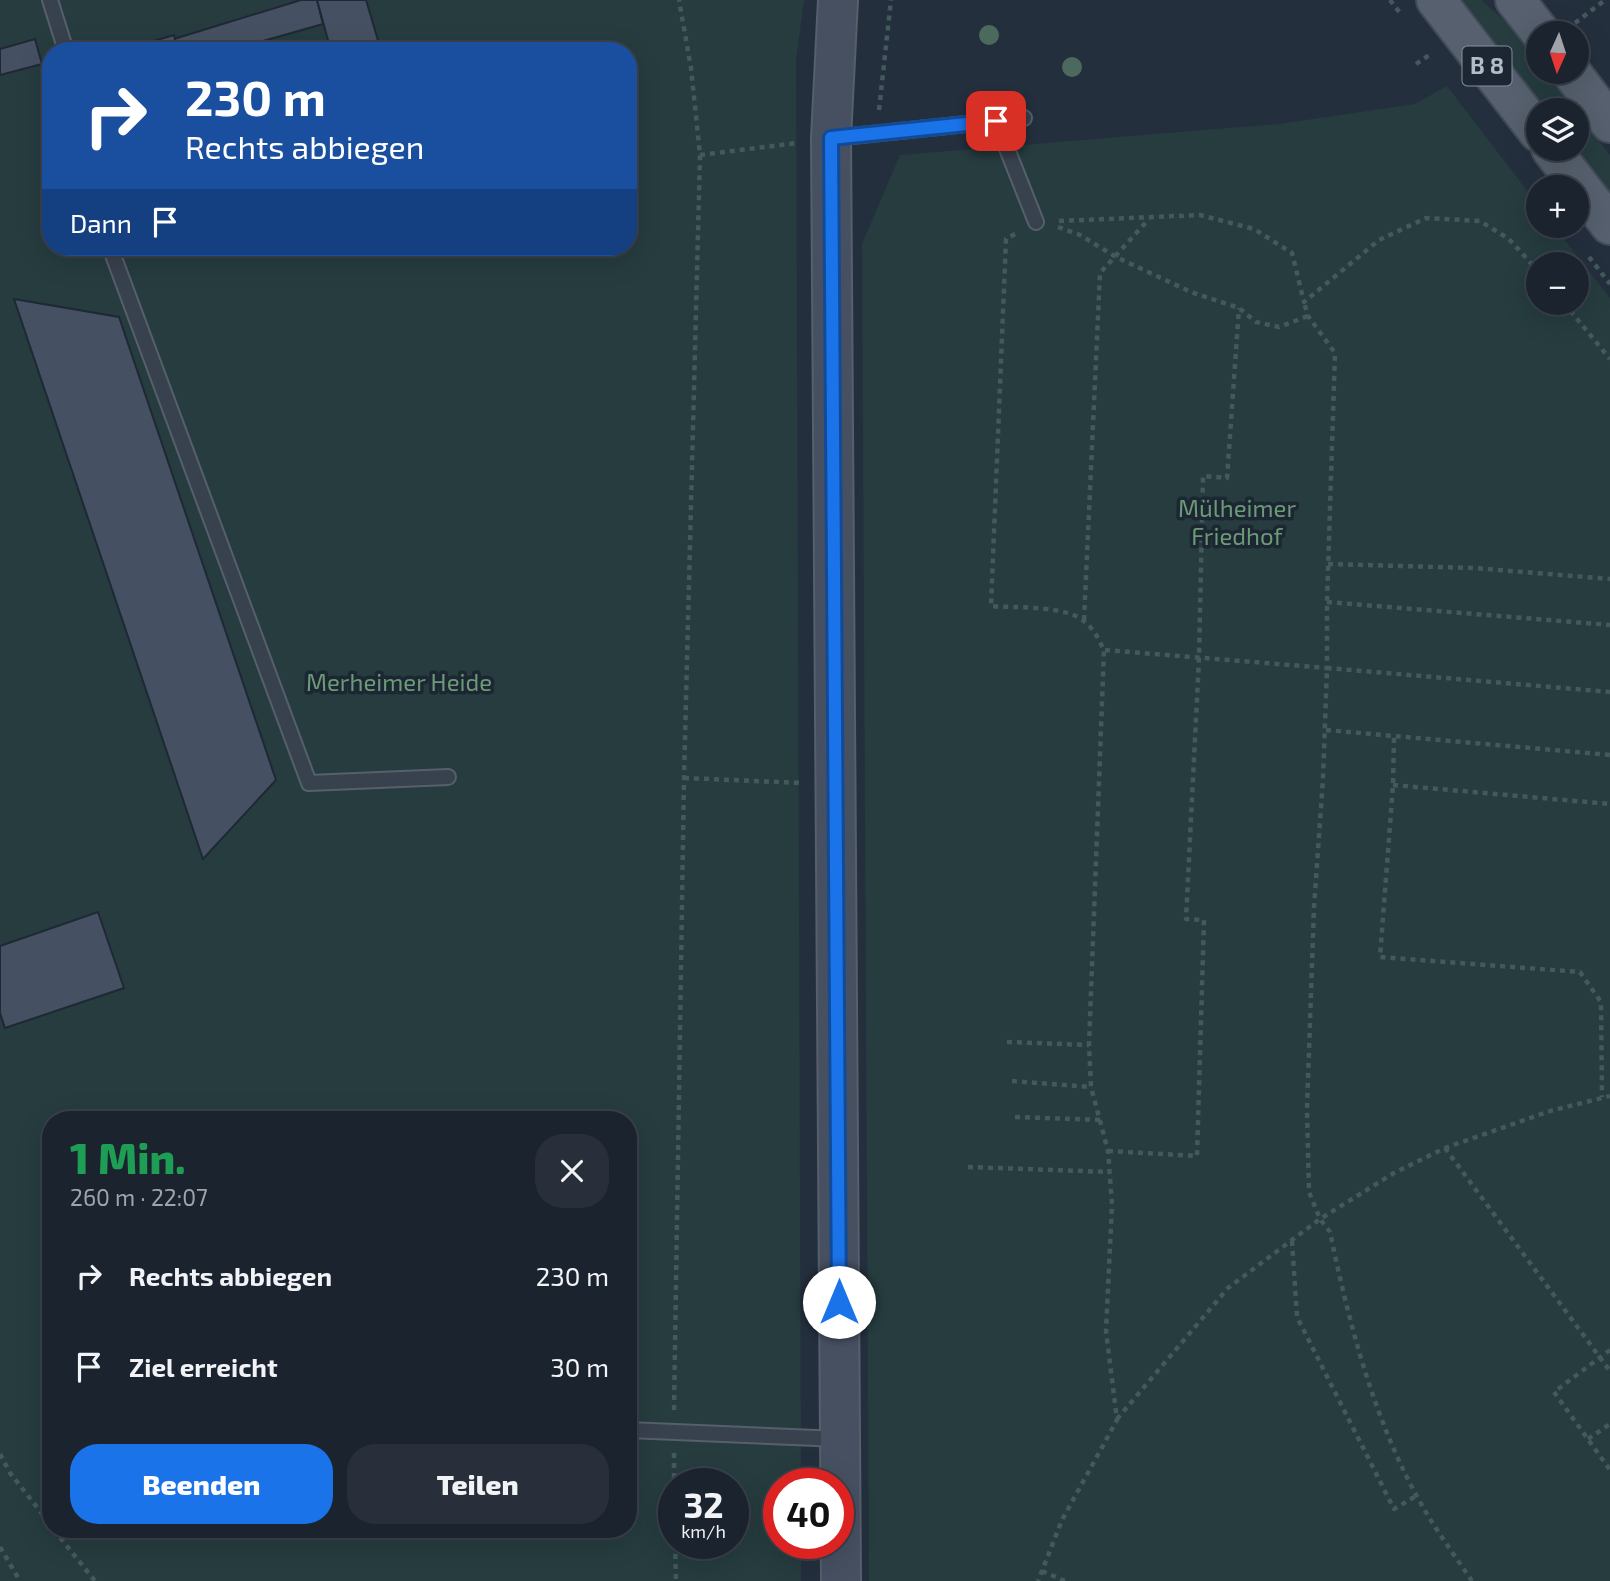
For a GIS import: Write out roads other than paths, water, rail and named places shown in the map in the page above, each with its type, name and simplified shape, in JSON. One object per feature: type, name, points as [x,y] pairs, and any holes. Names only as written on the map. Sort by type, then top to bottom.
[{"type":"main road","name":"B 8","points":[[1436,0],[1526,116]]},
{"type":"main road","name":"B 8","points":[[1516,0],[1542,21]]},
{"type":"main road","points":[[1581,84],[1610,123]]},
{"type":"main road","points":[[1560,161],[1610,225]]},
{"type":"street","points":[[838,0],[831,138],[841,1581]]},
{"type":"lane","points":[[50,0],[63,42]]},
{"type":"lane","points":[[831,138],[1024,118]]},
{"type":"lane","points":[[996,121],[1039,222]]},
{"type":"lane","points":[[113,256],[309,783],[448,777]]},
{"type":"lane","points":[[637,1430],[840,1438]]},
{"type":"park label","name":"Mülheimer Friedhof","points":[[1237,523]]},
{"type":"park label","name":"Merheimer Heide","points":[[399,683]]}]
